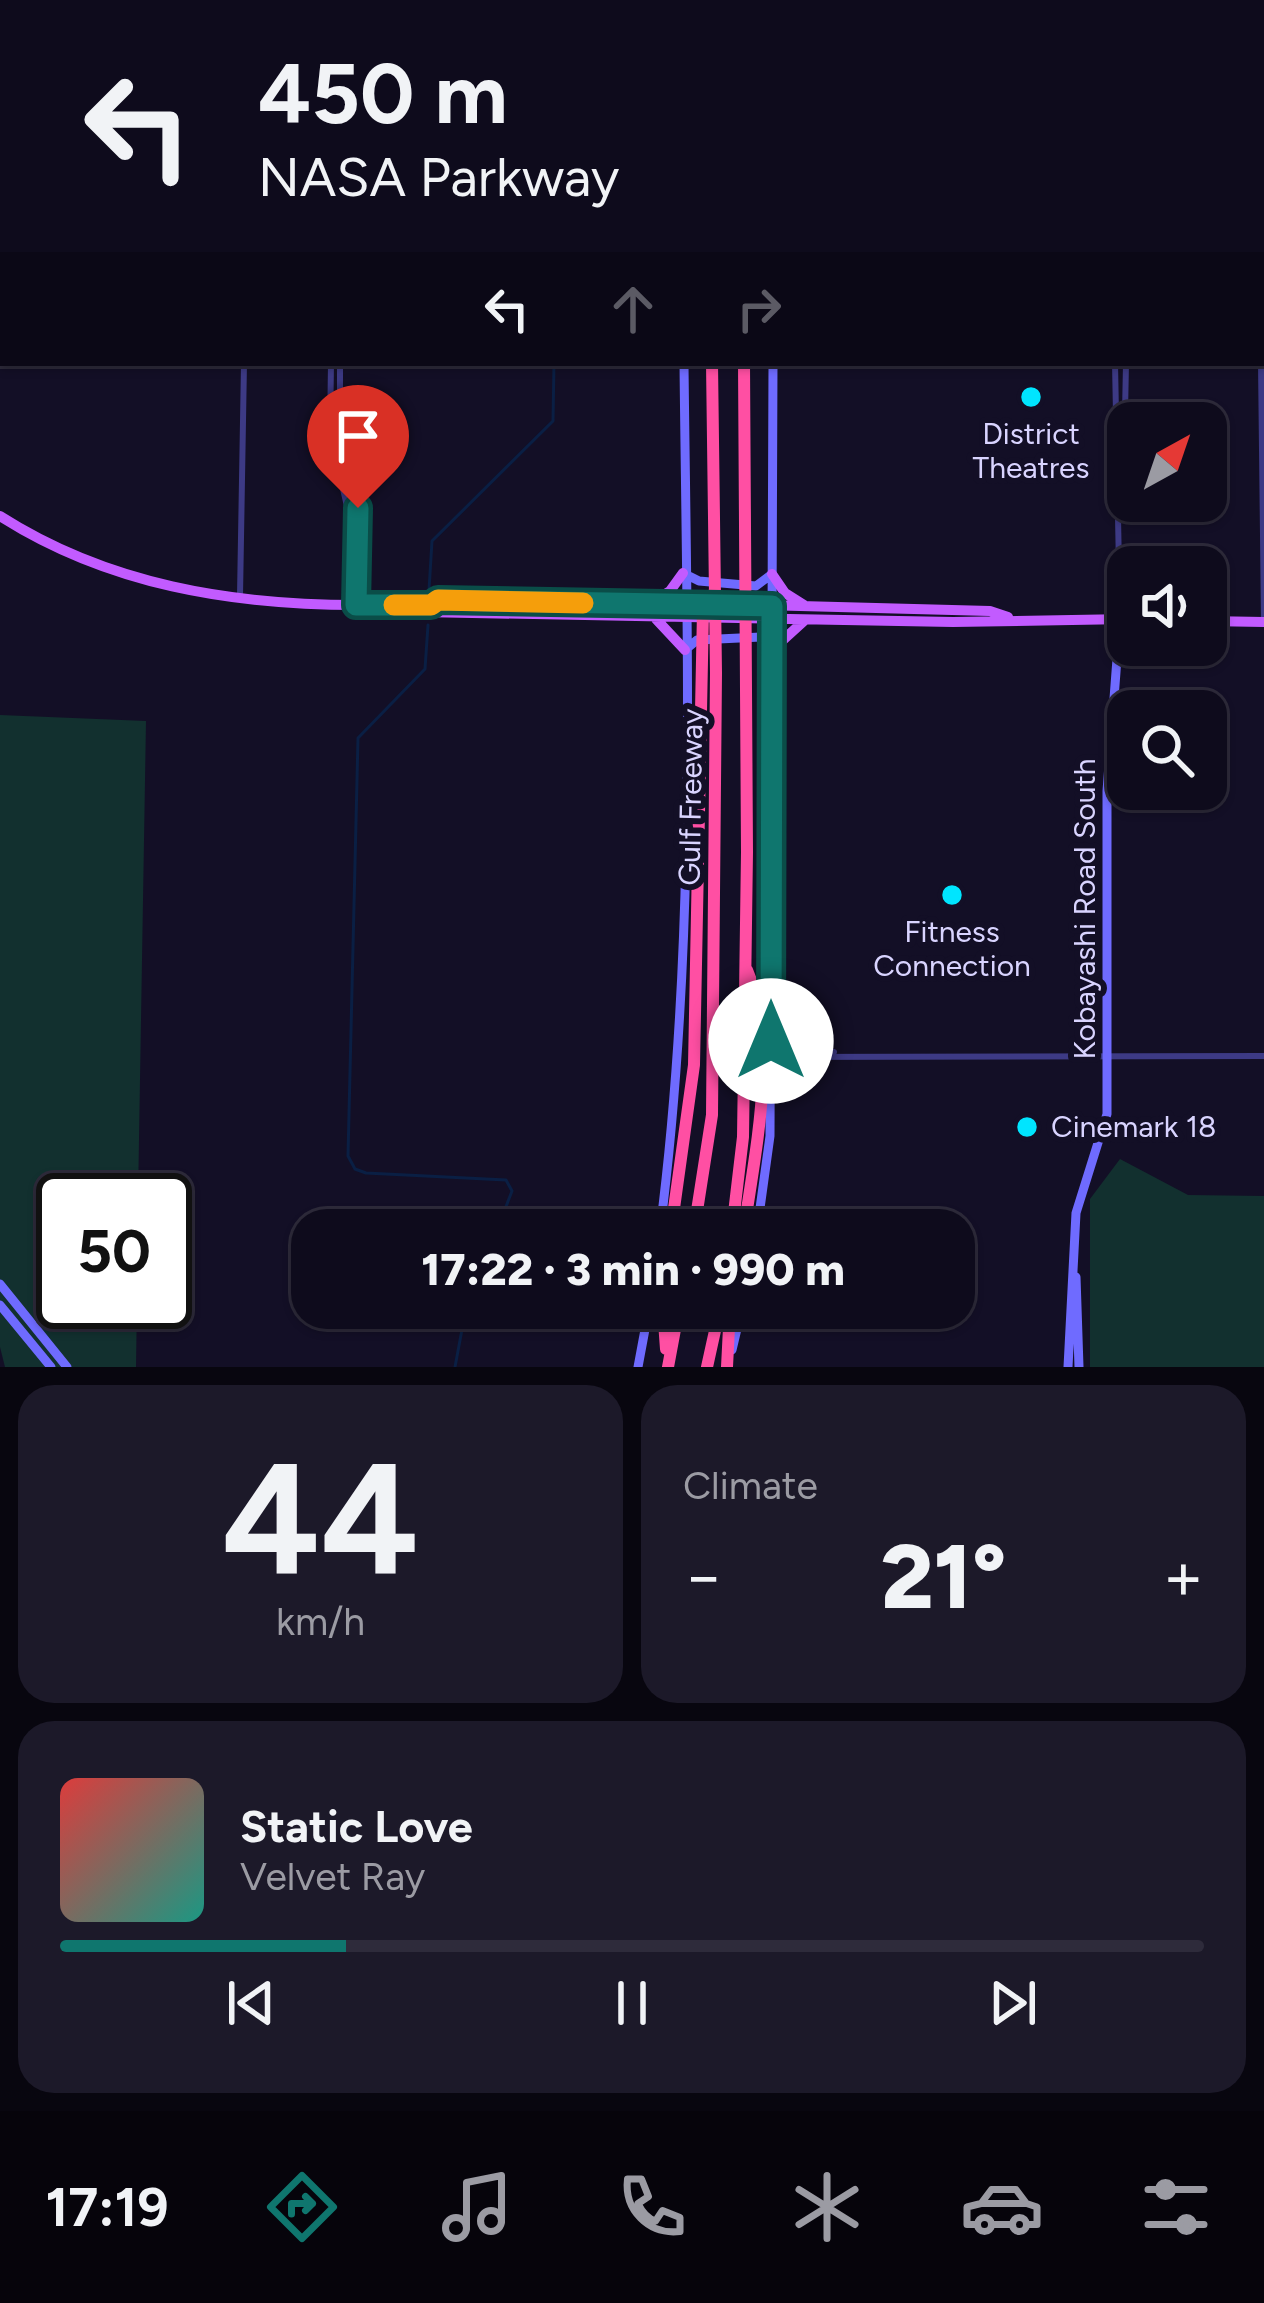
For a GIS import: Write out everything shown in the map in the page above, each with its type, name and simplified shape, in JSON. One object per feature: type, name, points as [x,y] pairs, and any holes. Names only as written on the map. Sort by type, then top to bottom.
[{"type":"highway","name":"Gulf Freeway","points":[[697,1209],[712,1114],[716,673],[712,366]]},
{"type":"highway","name":"Gulf Freeway","points":[[734,1209],[743,1137],[744,366]]},
{"type":"highway","points":[[675,1209],[694,1065],[703,610],[716,590]]},
{"type":"highway","points":[[745,965],[757,994],[760,1079],[746,1209]]},
{"type":"highway","points":[[665,1329],[669,1367]]},
{"type":"highway","points":[[669,1367],[675,1329]]},
{"type":"highway","points":[[707,1367],[715,1329]]},
{"type":"highway","points":[[728,1367],[729,1329]]},
{"type":"main road","points":[[662,1209],[680,1044],[684,366]]},
{"type":"main road","points":[[761,1209],[770,1136],[772,366]]},
{"type":"main road","points":[[0,516],[106,568],[240,600],[356,605],[370,611],[648,605],[685,612]]},
{"type":"main road","points":[[683,573],[699,581],[756,586],[772,574]]},
{"type":"main road","points":[[648,605],[670,591],[683,573]]},
{"type":"main road","points":[[772,574],[784,593],[807,607]]},
{"type":"main road","points":[[356,605],[372,595],[438,600],[471,608],[654,617],[685,612],[772,613],[807,607],[990,611],[1008,617]]},
{"type":"main road","points":[[772,613],[805,620],[1107,619]]},
{"type":"main road","points":[[654,617],[685,650]]},
{"type":"main road","points":[[772,650],[805,620]]},
{"type":"main road","points":[[1227,621],[1264,622]]},
{"type":"main road","points":[[685,650],[697,640],[761,638],[772,650]]},
{"type":"main road","name":"Kobayashi Road South","points":[[1068,1367],[1076,1213],[1106,1127],[1107,791],[1119,666]]},
{"type":"main road","name":"Kobayashi Road South","points":[[1074,1266],[1078,1367]]},
{"type":"main road","points":[[0,1284],[68,1367]]},
{"type":"main road","points":[[0,1305],[51,1367]]},
{"type":"main road","points":[[638,1367],[645,1329]]},
{"type":"main road","points":[[728,1367],[737,1329]]},
{"type":"street","points":[[240,600],[244,366]]},
{"type":"street","points":[[335,366],[340,441],[359,516],[356,605]]},
{"type":"street","points":[[1115,366],[1116,402]]},
{"type":"street","points":[[1125,402],[1126,366]]},
{"type":"street","points":[[1263,366],[1264,622]]},
{"type":"street","points":[[771,1041],[838,1053]]},
{"type":"street","points":[[770,1057],[838,1053],[1264,1056]]},
{"type":"green space","points":[[0,715],[146,721],[138,1173],[36,1173],[36,1329],[137,1329],[136,1367],[5,1367],[0,1347]]},
{"type":"green space","points":[[1120,1159],[1188,1195],[1264,1196],[1264,1367],[1090,1367],[1090,1199]]},
{"type":"waterway","points":[[429,590],[432,541],[553,421],[554,366]]},
{"type":"waterway","points":[[428,625],[425,669],[358,738],[348,1156],[355,1169],[366,1173],[506,1180],[512,1191],[505,1209]]},
{"type":"waterway","points":[[455,1367],[462,1329]]},
{"type":"slow traffic","points":[[394,605],[431,605],[438,600],[583,603]]},
{"type":"place","name":"District Theatres","points":[[1031,397]]},
{"type":"place","name":"Fitness Connection","points":[[952,895]]},
{"type":"place","name":"Cinemark 18","points":[[1027,1127]]},
{"type":"route","points":[[358,508],[356,605],[431,605],[438,600],[772,606],[771,1041]]}]
